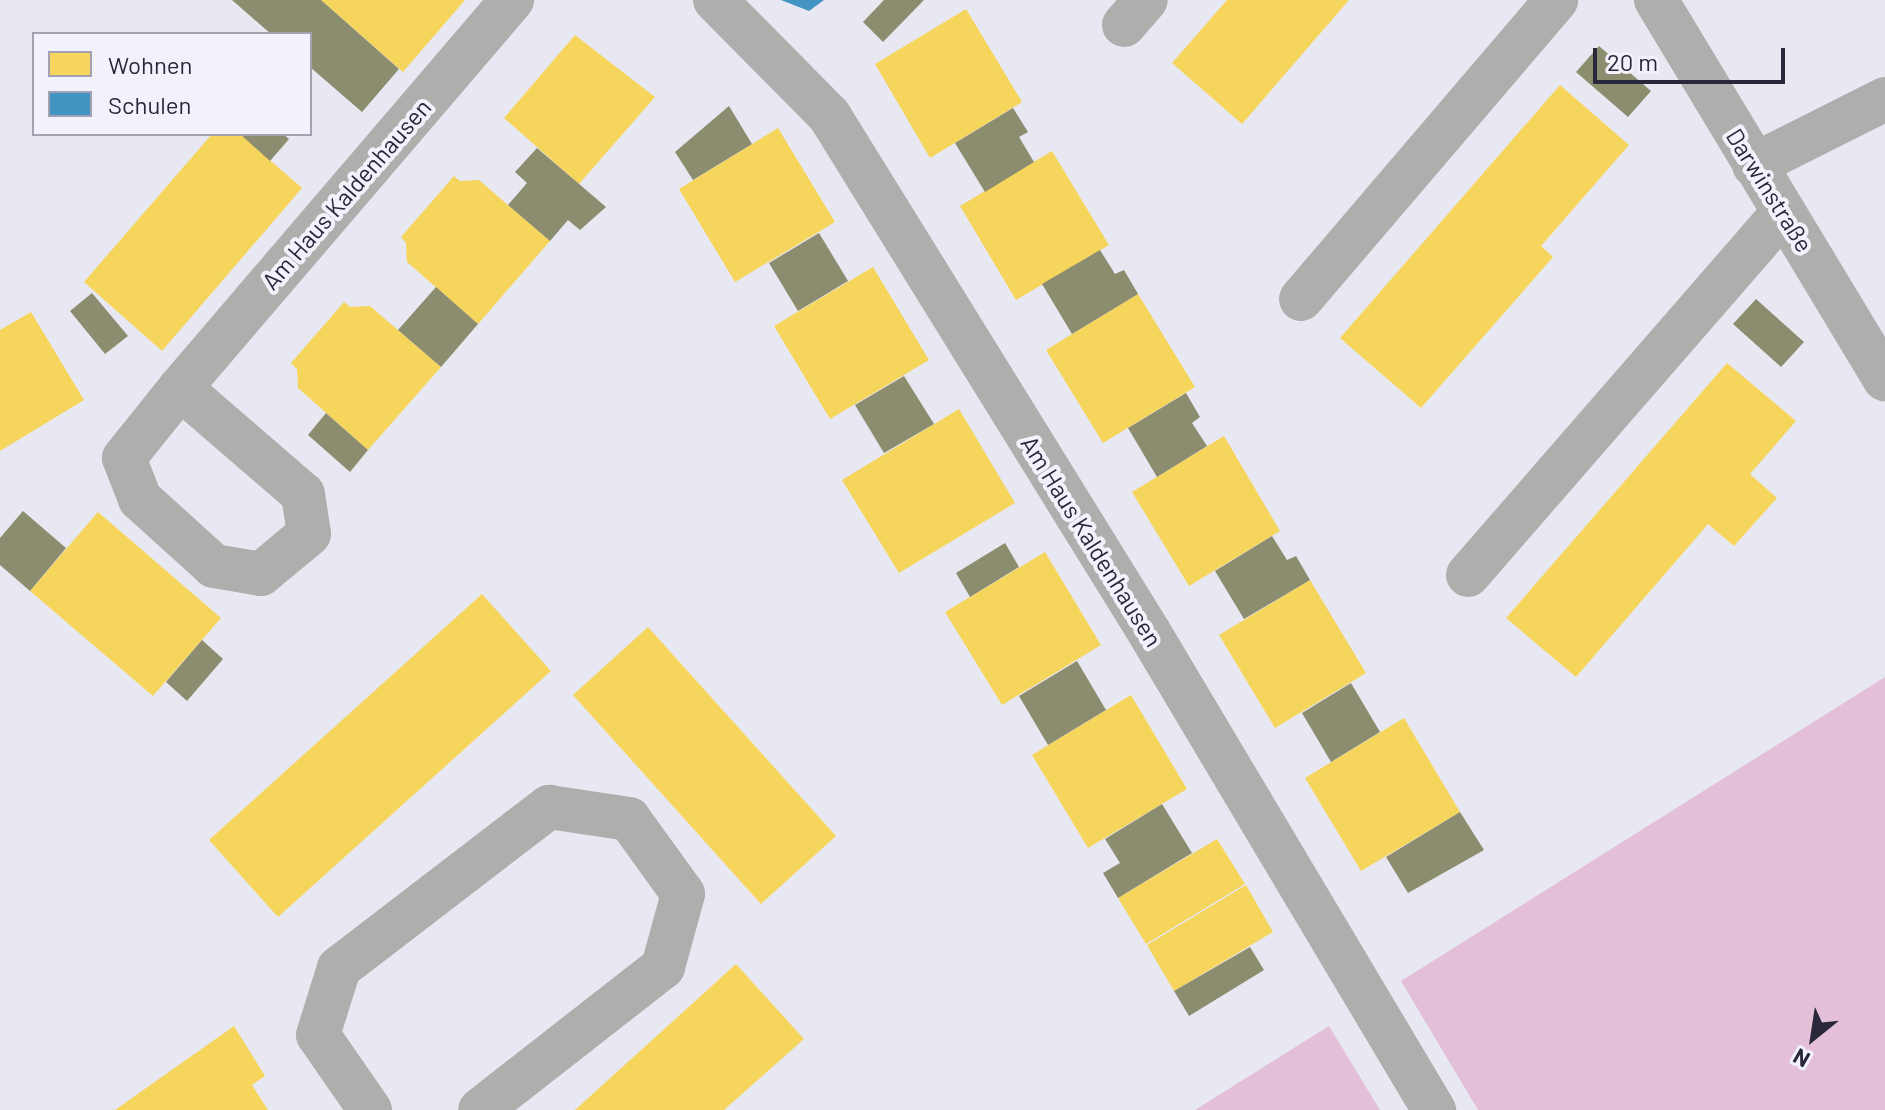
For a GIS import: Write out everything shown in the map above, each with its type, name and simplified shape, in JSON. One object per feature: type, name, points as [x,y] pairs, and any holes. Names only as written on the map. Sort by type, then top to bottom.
[{"type":"street","name":"Am Haus Kaldenhausen","points":[[180,388],[512,0]]},
{"type":"street","name":"Am Haus Kaldenhausen","points":[[715,0],[829,115],[1149,632],[1434,1110]]},
{"type":"street","points":[[1301,299],[1556,0]]},
{"type":"street","name":"Darwinstraße","points":[[1656,0],[1885,379]]},
{"type":"street","points":[[1754,165],[1885,99]]},
{"type":"street","points":[[1468,575],[1784,212]]},
{"type":"street","points":[[370,1110],[318,1035],[339,968],[549,807],[629,819],[683,894],[663,967],[480,1110]]},
{"type":"shaded area","points":[[1885,677],[1885,1110],[1478,1110],[1401,981]]},
{"type":"shaded area","points":[[1329,1026],[1380,1110],[1195,1110]]},
{"type":"building: Wohnen","points":[[321,0],[465,0],[403,72]]},
{"type":"building: Wohnen","points":[[1227,0],[1349,0],[1242,124],[1172,63]]},
{"type":"building: Wohnen","points":[[966,9],[1022,102],[930,158],[875,64]]},
{"type":"building: Wohnen","points":[[575,35],[655,97],[579,184],[504,118]]},
{"type":"building: Wohnen","points":[[1560,85],[1629,145],[1541,246],[1553,257],[1421,408],[1340,338]]},
{"type":"building: Wohnen","points":[[778,128],[835,222],[735,282],[679,189]]},
{"type":"building: Wohnen","points":[[210,136],[242,136],[302,188],[162,351],[84,282]]},
{"type":"building: Wohnen","points":[[1052,151],[1109,245],[1016,300],[960,206]]},
{"type":"building: Wohnen","points":[[454,176],[460,181],[479,180],[550,241],[478,324],[407,262],[406,243],[401,237]]},
{"type":"building: Wohnen","points":[[873,267],[929,360],[830,419],[774,326]]},
{"type":"building: Wohnen","points":[[1138,294],[1195,387],[1103,443],[1046,350]]},
{"type":"building: Wohnen","points":[[344,302],[350,307],[370,306],[441,367],[368,450],[298,388],[297,369],[291,363]]},
{"type":"building: Wohnen","points":[[31,312],[84,400],[0,451],[0,330]]},
{"type":"building: Wohnen","points":[[1727,363],[1796,421],[1750,474],[1777,498],[1734,546],[1708,524],[1576,677],[1506,618]]},
{"type":"building: Wohnen","points":[[959,409],[1015,503],[899,573],[842,480]]},
{"type":"building: Wohnen","points":[[1224,436],[1280,531],[1189,586],[1132,492]]},
{"type":"building: Wohnen","points":[[98,512],[221,618],[153,696],[30,591]]},
{"type":"building: Wohnen","points":[[1045,552],[1101,645],[1002,705],[945,612]]},
{"type":"building: Wohnen","points":[[1310,580],[1366,673],[1275,728],[1219,635]]},
{"type":"building: Wohnen","points":[[482,594],[551,671],[278,917],[209,840]]},
{"type":"building: Wohnen","points":[[648,627],[836,836],[761,904],[573,695]]},
{"type":"building: Wohnen","points":[[1131,695],[1187,789],[1088,848],[1032,755]]},
{"type":"building: Wohnen","points":[[1404,718],[1460,812],[1361,871],[1305,778]]},
{"type":"building: Wohnen","points":[[1217,839],[1245,884],[1146,944],[1118,898]]},
{"type":"building: Wohnen","points":[[1246,885],[1273,932],[1174,991],[1147,945]]},
{"type":"building: Wohnen","points":[[736,964],[804,1039],[724,1110],[575,1110]]},
{"type":"building: Wohnen","points":[[234,1026],[265,1076],[252,1085],[268,1110],[115,1110]]},
{"type":"building: Schulen","points":[[781,0],[824,0],[809,11]]},
{"type":"building: Industrie","points":[[232,0],[321,0],[399,69],[362,112],[312,69],[312,32],[269,32]]},
{"type":"building: Industrie","points":[[884,0],[924,0],[883,42],[863,22]]},
{"type":"building: Industrie","points":[[1599,46],[1651,91],[1628,117],[1576,72]]},
{"type":"building: Industrie","points":[[729,106],[752,144],[693,180],[675,152]]},
{"type":"building: Industrie","points":[[1013,108],[1028,132],[1019,137],[1034,162],[985,192],[955,143]]},
{"type":"building: Industrie","points":[[242,136],[285,136],[289,139],[270,161]]},
{"type":"building: Industrie","points":[[537,148],[606,207],[580,230],[568,220],[550,241],[508,205],[527,183],[515,172]]},
{"type":"building: Industrie","points":[[819,233],[848,281],[798,311],[769,263]]},
{"type":"building: Industrie","points":[[1100,250],[1115,274],[1124,270],[1138,294],[1072,334],[1042,284]]},
{"type":"building: Industrie","points":[[436,287],[478,324],[441,367],[398,330]]},
{"type":"building: Industrie","points":[[92,293],[128,336],[105,354],[70,311]]},
{"type":"building: Industrie","points":[[1756,299],[1804,342],[1781,367],[1733,324]]},
{"type":"building: Industrie","points":[[904,376],[934,424],[884,453],[855,405]]},
{"type":"building: Industrie","points":[[1186,393],[1200,417],[1192,423],[1207,446],[1157,477],[1128,428]]},
{"type":"building: Industrie","points":[[326,413],[368,450],[350,472],[308,435]]},
{"type":"building: Industrie","points":[[23,511],[66,548],[30,591],[0,565],[0,538]]},
{"type":"building: Industrie","points":[[1272,536],[1287,560],[1296,556],[1310,580],[1244,619],[1215,571]]},
{"type":"building: Industrie","points":[[1005,543],[1019,567],[970,597],[956,573]]},
{"type":"building: Industrie","points":[[202,640],[223,659],[187,701],[166,682]]},
{"type":"building: Industrie","points":[[1077,661],[1106,710],[1048,745],[1019,696]]},
{"type":"building: Industrie","points":[[1351,683],[1380,732],[1331,762],[1302,713]]},
{"type":"building: Industrie","points":[[1162,804],[1192,853],[1118,898],[1103,873],[1120,863],[1105,839]]},
{"type":"building: Industrie","points":[[1460,812],[1484,850],[1408,893],[1386,857]]},
{"type":"building: Industrie","points":[[1250,947],[1264,970],[1189,1016],[1174,991]]}]
